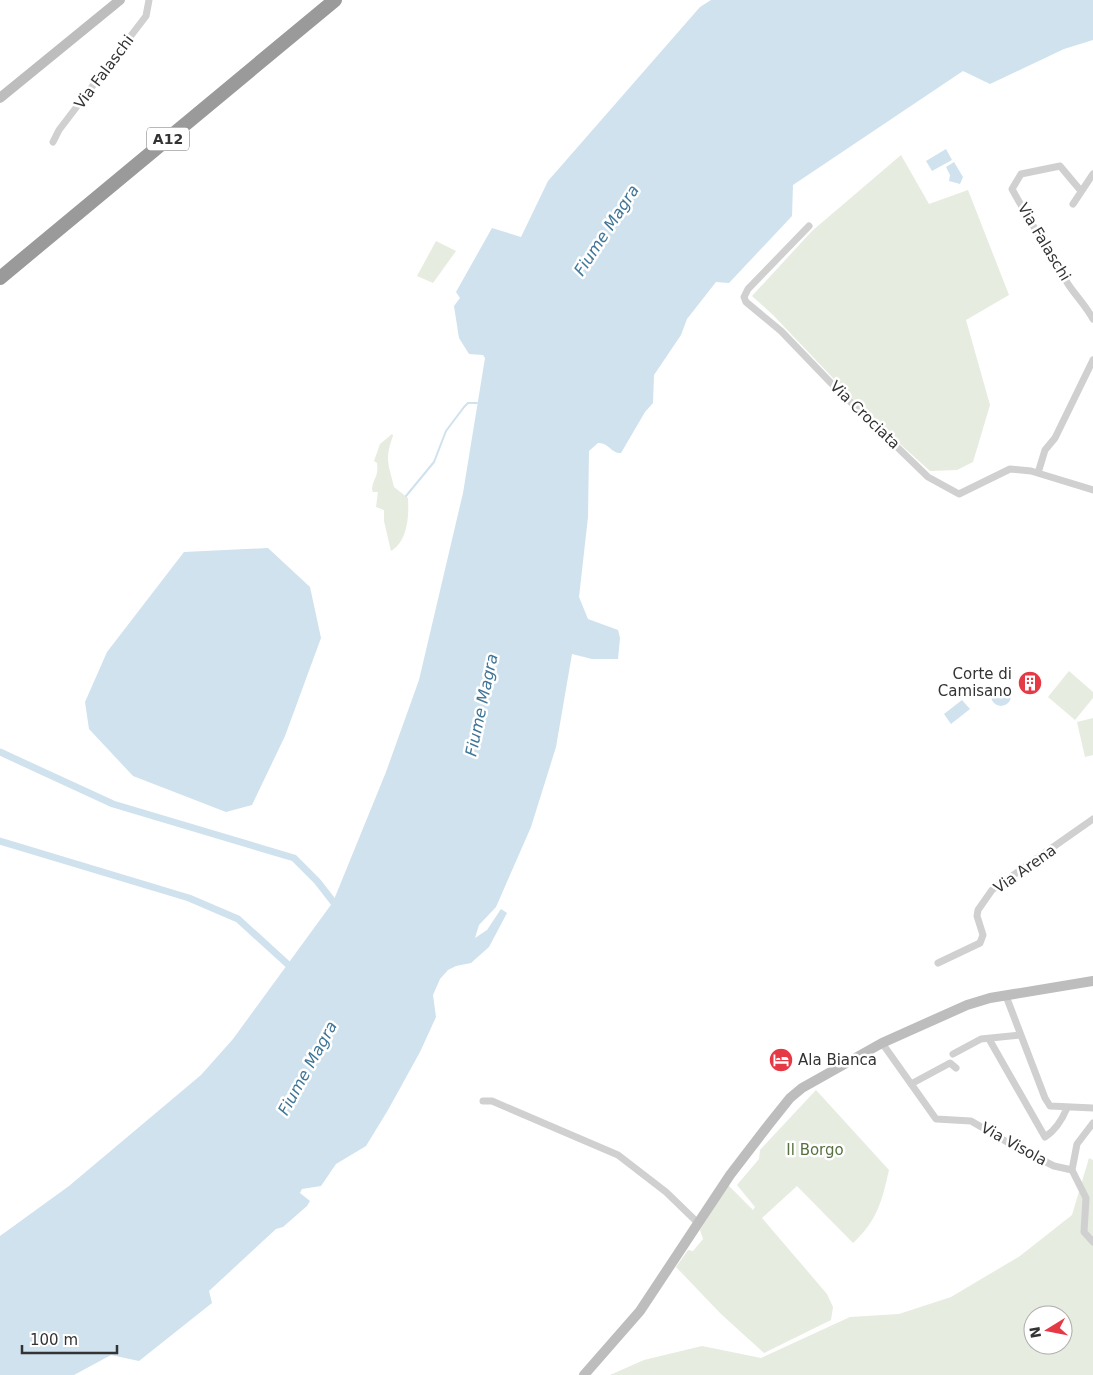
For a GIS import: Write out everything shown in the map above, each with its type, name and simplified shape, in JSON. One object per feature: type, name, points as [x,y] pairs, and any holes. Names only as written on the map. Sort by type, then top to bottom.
[{"type":"highway","name":"A12","points":[[0,266],[321,0]]},
{"type":"highway","name":"A12","points":[[0,278],[335,0]]},
{"type":"main road","points":[[0,98],[120,0]]},
{"type":"main road","points":[[584,1375],[640,1311],[730,1174],[790,1098],[815,1080],[882,1043],[967,1005],[1006,996],[1093,981]]},
{"type":"street","name":"Via Falaschi","points":[[53,142],[59,130],[146,16],[149,0]]},
{"type":"street","name":"Via Falaschi","points":[[1081,191],[1060,166],[1021,174],[1012,189],[1042,242],[1049,249],[1068,283],[1093,319]]},
{"type":"street","points":[[1073,204],[1093,174]]},
{"type":"street","name":"Via Crociata","points":[[809,226],[748,289],[744,298],[746,302],[781,331],[830,383],[928,478],[959,494],[1010,469],[1038,473],[1093,490]]},
{"type":"street","points":[[1038,473],[1045,450],[1055,438],[1093,360]]},
{"type":"street","name":"Via Arena","points":[[938,963],[980,943],[983,935],[977,916],[978,910],[992,890],[1093,819]]},
{"type":"street","points":[[1006,996],[1045,1098],[1050,1106],[1093,1108]]},
{"type":"street","points":[[953,1054],[964,1046],[981,1039],[1020,1035]]},
{"type":"street","name":"Via Visola","points":[[989,1039],[1045,1137],[1052,1133],[1063,1119],[1067,1108]]},
{"type":"street","name":"Via Visola","points":[[882,1043],[936,1119],[971,1121],[1046,1162],[1072,1170]]},
{"type":"street","points":[[911,1084],[950,1063],[956,1068]]},
{"type":"street","points":[[482,1101],[492,1101],[618,1155],[666,1192],[697,1222]]},
{"type":"street","points":[[1093,1122],[1077,1144],[1072,1170],[1086,1198],[1084,1232],[1093,1242]]},
{"type":"green space","points":[[901,155],[929,204],[968,190],[1009,295],[966,320],[990,405],[973,462],[957,470],[930,471],[870,417],[773,315],[752,296],[812,231]]},
{"type":"green space","points":[[436,241],[456,251],[433,283],[417,276]]},
{"type":"green space","points":[[392,434],[388,457],[389,468],[394,487],[408,498],[408,520],[401,541],[391,551],[384,521],[384,510],[376,507],[378,492],[373,492],[372,489],[377,471],[377,463],[374,461],[380,444]]},
{"type":"green space","points":[[1069,671],[1093,692],[1093,698],[1075,720],[1048,697]]},
{"type":"green space","points":[[1093,718],[1093,755],[1085,757],[1077,722]]},
{"type":"green space","name":"Il Borgo","points":[[816,1090],[889,1170],[877,1210],[868,1227],[853,1243],[797,1186],[762,1218],[827,1294],[833,1307],[831,1320],[764,1353],[721,1314],[676,1267],[688,1250],[693,1251],[703,1239],[700,1230],[728,1185],[753,1210],[755,1207],[737,1185],[759,1159],[760,1150]]},
{"type":"green space","points":[[1089,1158],[1093,1160],[1093,1375],[610,1375],[644,1360],[702,1346],[761,1358],[850,1317],[899,1314],[951,1297],[1020,1256],[1072,1215]]},
{"type":"water","name":"Fiume Magra","points":[[711,0],[1093,0],[1093,40],[1064,49],[990,84],[963,71],[793,185],[792,216],[729,283],[716,282],[687,319],[681,335],[654,375],[653,403],[645,412],[621,453],[615,452],[601,443],[598,443],[589,451],[588,517],[579,597],[588,619],[618,630],[620,638],[618,659],[592,659],[572,654],[556,747],[531,827],[496,907],[479,925],[475,938],[487,930],[501,909],[507,913],[489,947],[471,963],[448,970],[440,979],[433,995],[436,1017],[420,1052],[366,1146],[336,1164],[321,1186],[302,1189],[300,1193],[310,1201],[307,1206],[283,1227],[276,1229],[209,1291],[212,1303],[139,1361],[111,1355],[74,1375],[0,1375],[0,1236],[69,1186],[201,1075],[233,1039],[333,902],[386,772],[419,680],[463,493],[485,358],[483,355],[469,354],[459,338],[454,306],[460,298],[456,292],[492,228],[521,237],[548,181],[700,7]]},
{"type":"water","points":[[946,149],[952,160],[932,171],[926,161]]},
{"type":"water","points":[[954,162],[963,177],[960,184],[949,181],[950,175],[946,167]]},
{"type":"water","points":[[268,548],[310,587],[321,638],[285,736],[252,805],[226,812],[133,776],[89,729],[85,702],[107,652],[184,552]]},
{"type":"water","points":[[1001,686],[1008,689],[1011,696],[1008,703],[1001,706],[994,703],[991,696],[994,689]]},
{"type":"water","points":[[962,700],[970,709],[951,724],[944,714]]},
{"type":"waterway","points":[[406,496],[434,462],[446,431],[464,407],[468,403],[477,403]]},
{"type":"waterway","points":[[0,752],[113,804],[294,858],[317,881],[338,908]]},
{"type":"waterway","points":[[0,841],[189,898],[238,919],[294,970]]},
{"type":"place","name":"Corte di Camisano","points":[[1030,683]]},
{"type":"place","name":"Ala Bianca","points":[[781,1060]]}]
